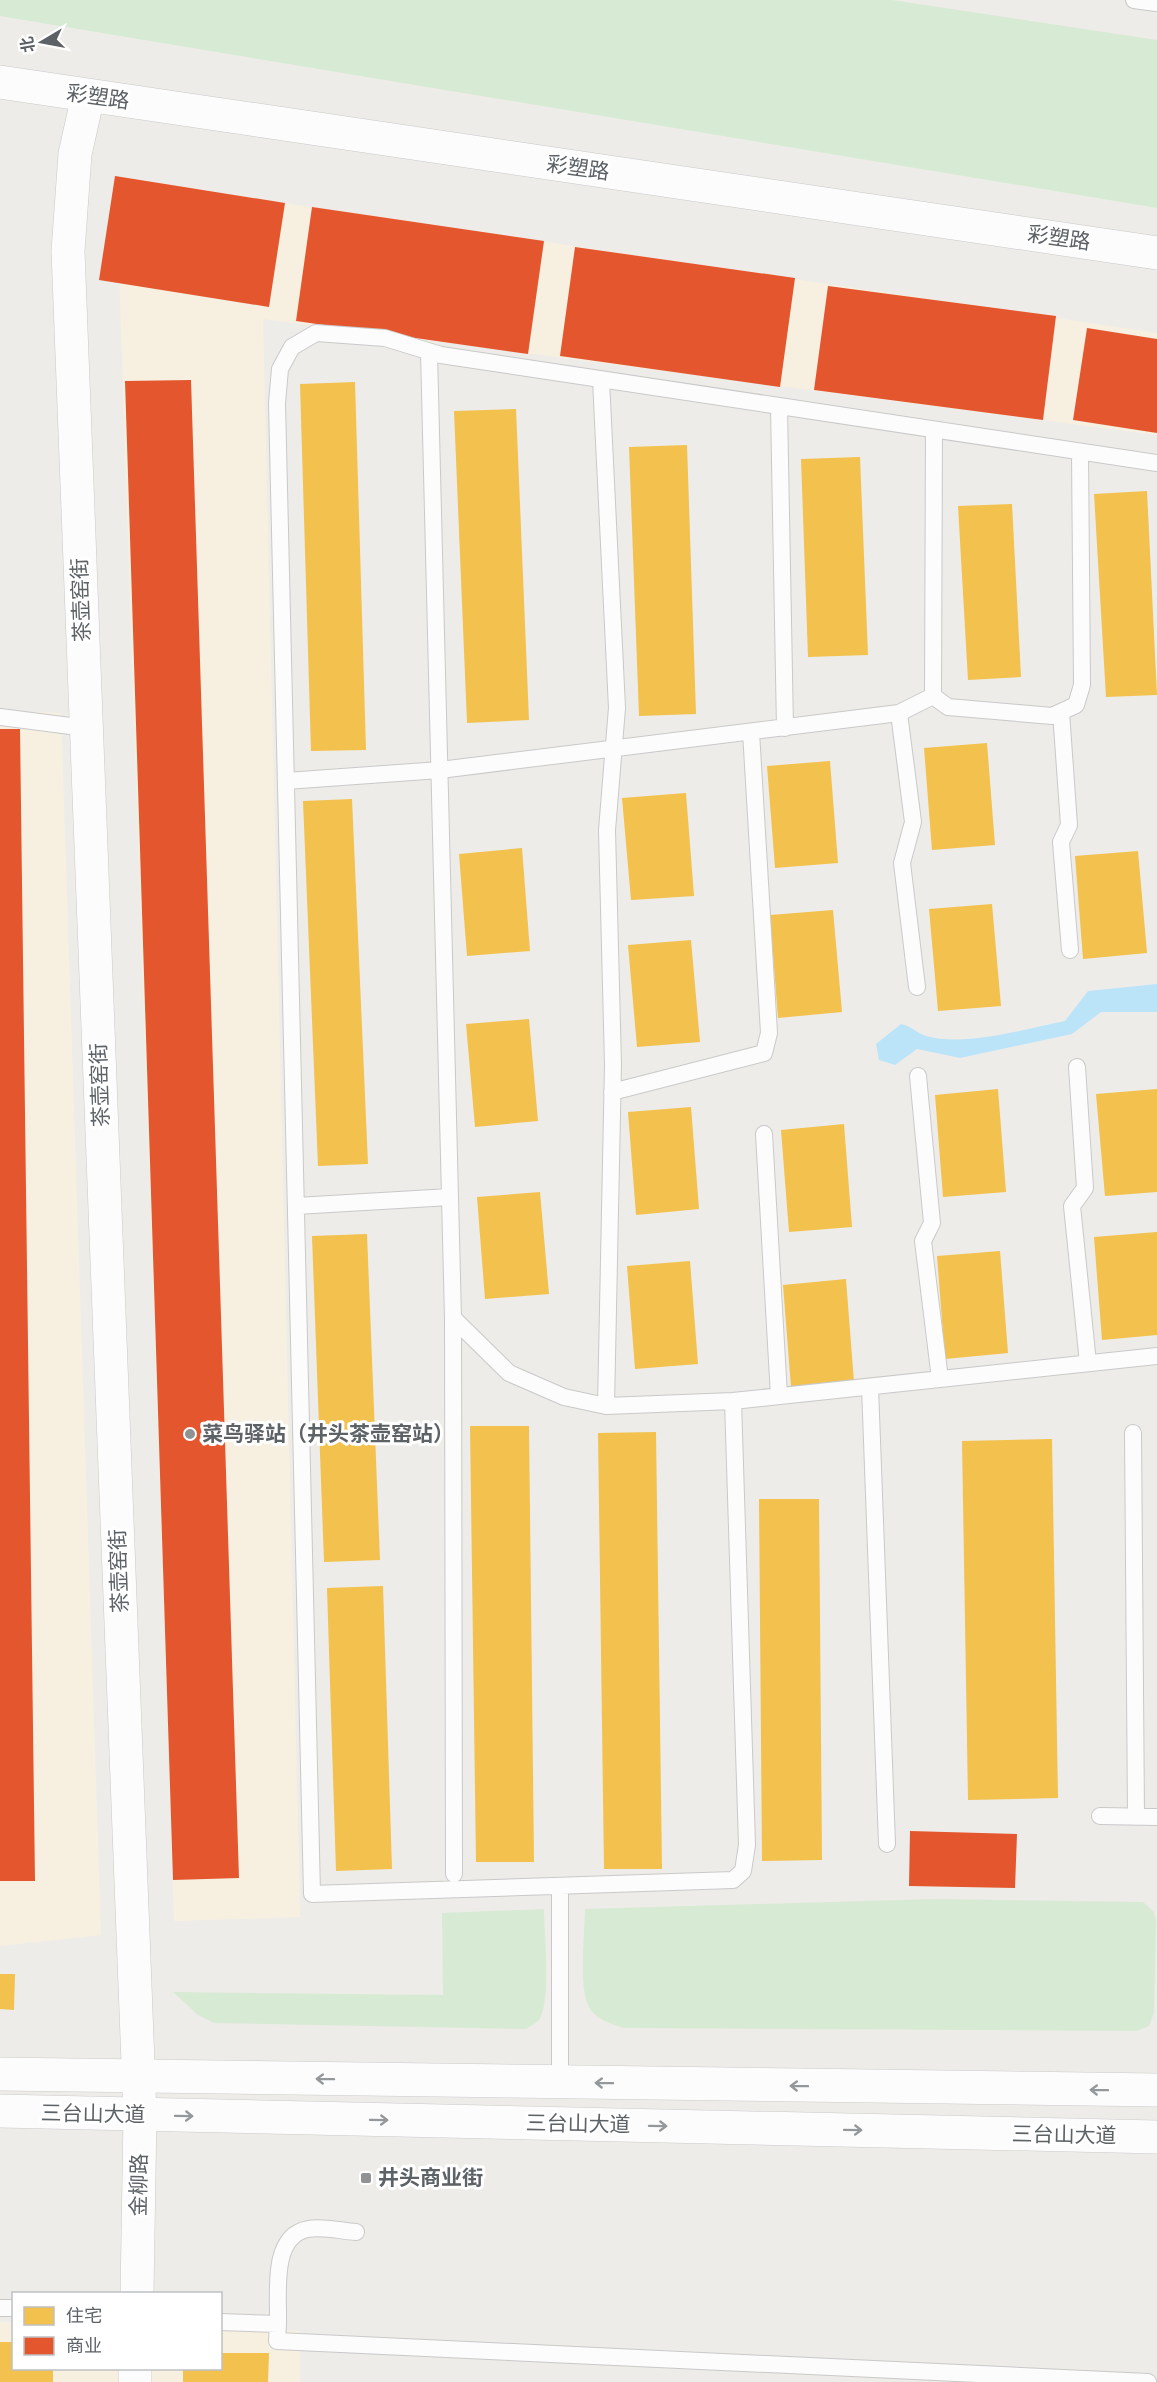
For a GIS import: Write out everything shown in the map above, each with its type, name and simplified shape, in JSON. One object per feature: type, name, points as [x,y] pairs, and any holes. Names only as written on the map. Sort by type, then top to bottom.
[{"type":"street","name":"彩塑路","points":[[0,82],[1157,252]]},
{"type":"street","name":"茶壶窑街","points":[[88,96],[75,154],[68,250],[138,2077]]},
{"type":"street","name":"三台山大道","points":[[0,2074],[1157,2090]]},
{"type":"street","name":"金柳路","points":[[137,2292],[140,2115],[138,2077]]},
{"type":"street","name":"三台山大道","points":[[0,2111],[1157,2137]]},
{"type":"lane","points":[[1134,0],[1156,3],[1156,0]]},
{"type":"lane","points":[[733,1401],[747,1845],[743,1871],[734,1880],[312,1894],[277,403],[280,369],[292,347],[316,333],[385,339],[429,352],[601,380],[1157,463]]},
{"type":"lane","points":[[429,352],[453,1318],[454,1874]]},
{"type":"lane","points":[[601,380],[617,708],[606,830],[612,1092],[606,1406]]},
{"type":"lane","points":[[779,406],[785,728]]},
{"type":"lane","points":[[933,696],[934,430]]},
{"type":"lane","points":[[933,696],[948,707],[1052,716],[1076,705],[1082,685],[1080,452]]},
{"type":"lane","points":[[286,781],[440,770],[785,728],[899,713],[933,696]]},
{"type":"lane","points":[[1061,712],[1069,825],[1061,843],[1070,950]]},
{"type":"lane","points":[[899,713],[913,822],[902,863],[916,987]]},
{"type":"lane","points":[[0,717],[86,728]]},
{"type":"lane","points":[[612,1092],[764,1053],[769,1033],[751,732]]},
{"type":"lane","points":[[1077,1067],[1085,1188],[1072,1206],[1088,1363]]},
{"type":"lane","points":[[918,1076],[932,1223],[923,1241],[940,1379]]},
{"type":"lane","points":[[764,1134],[779,1396]]},
{"type":"lane","points":[[296,1206],[450,1197]]},
{"type":"lane","points":[[453,1318],[509,1372],[564,1397],[606,1406],[733,1401],[1157,1356]]},
{"type":"lane","points":[[870,1388],[886,1844]]},
{"type":"lane","points":[[1133,1433],[1136,1817]]},
{"type":"lane","points":[[1100,1816],[1157,1817]]},
{"type":"lane","points":[[560,1887],[560,2083]]},
{"type":"lane","points":[[356,2232],[308,2229],[291,2237],[281,2252],[277,2341],[1148,2382]]},
{"type":"lane","points":[[222,2322],[278,2324]]},
{"type":"shaded area","points":[[116,178],[1157,333],[1157,435],[263,319],[300,1917],[174,1921]]},
{"type":"shaded area","points":[[0,711],[61,713],[101,1935],[0,1946]]},
{"type":"shaded area","points":[[0,2322],[12,2322],[12,2370],[222,2370],[222,2329],[300,2331],[300,2382],[0,2382]]},
{"type":"green space","points":[[0,0],[892,0],[1157,40],[1157,208],[0,16]]},
{"type":"green space","points":[[934,1899],[1143,1902],[1154,1912],[1156,1920],[1154,2013],[1149,2026],[1137,2031],[624,2028],[595,2015],[586,1998],[583,1973],[585,1909]]},
{"type":"green space","points":[[544,1909],[545,2000],[538,2021],[526,2029],[214,2023],[198,2015],[173,1992],[443,1995],[442,1913]]},
{"type":"water","points":[[1157,984],[1157,1012],[1101,1012],[1072,1034],[960,1058],[917,1049],[895,1065],[879,1060],[876,1044],[901,1024],[926,1036],[942,1039],[995,1036],[1065,1021],[1088,991]]},
{"type":"building: 住宅","points":[[355,382],[366,750],[311,751],[300,384]]},
{"type":"building: 住宅","points":[[516,409],[529,720],[467,723],[454,411]]},
{"type":"building: 住宅","points":[[687,445],[696,714],[639,716],[629,447]]},
{"type":"building: 住宅","points":[[860,457],[868,655],[808,657],[801,459]]},
{"type":"building: 住宅","points":[[1147,491],[1157,695],[1106,697],[1094,494]]},
{"type":"building: 住宅","points":[[1012,504],[1021,677],[968,680],[958,506]]},
{"type":"building: 住宅","points":[[987,743],[995,845],[932,850],[924,748]]},
{"type":"building: 住宅","points":[[830,761],[838,863],[775,868],[767,766]]},
{"type":"building: 住宅","points":[[686,793],[694,896],[631,900],[622,798]]},
{"type":"building: 住宅","points":[[352,799],[368,1164],[318,1166],[303,801]]},
{"type":"building: 住宅","points":[[522,848],[530,951],[467,956],[459,854]]},
{"type":"building: 住宅","points":[[1138,851],[1147,953],[1083,959],[1075,856]]},
{"type":"building: 住宅","points":[[992,904],[1001,1006],[938,1011],[929,909]]},
{"type":"building: 住宅","points":[[833,910],[842,1012],[778,1018],[770,915]]},
{"type":"building: 住宅","points":[[691,940],[700,1042],[637,1047],[628,945]]},
{"type":"building: 住宅","points":[[529,1019],[538,1121],[475,1127],[466,1024]]},
{"type":"building: 住宅","points":[[998,1089],[1006,1192],[943,1197],[935,1095]]},
{"type":"building: 住宅","points":[[1157,1089],[1157,1192],[1105,1196],[1096,1094]]},
{"type":"building: 住宅","points":[[691,1107],[699,1209],[636,1215],[628,1112]]},
{"type":"building: 住宅","points":[[844,1124],[852,1227],[789,1232],[781,1130]]},
{"type":"building: 住宅","points":[[540,1192],[549,1294],[485,1299],[477,1197]]},
{"type":"building: 住宅","points":[[1157,1232],[1157,1335],[1102,1340],[1094,1237]]},
{"type":"building: 住宅","points":[[367,1234],[380,1560],[324,1562],[312,1236]]},
{"type":"building: 住宅","points":[[1000,1251],[1008,1353],[945,1359],[937,1256]]},
{"type":"building: 住宅","points":[[690,1261],[698,1364],[635,1369],[627,1266]]},
{"type":"building: 住宅","points":[[846,1279],[854,1382],[791,1387],[783,1285]]},
{"type":"building: 住宅","points":[[470,1426],[529,1426],[534,1862],[476,1862]]},
{"type":"building: 住宅","points":[[656,1432],[662,1869],[604,1869],[598,1433]]},
{"type":"building: 住宅","points":[[1052,1439],[1058,1798],[968,1800],[962,1441]]},
{"type":"building: 住宅","points":[[759,1499],[819,1499],[822,1860],[762,1861]]},
{"type":"building: 住宅","points":[[383,1586],[392,1869],[336,1871],[327,1588]]},
{"type":"building: 住宅","points":[[0,1974],[15,1974],[14,2010],[0,2009]]},
{"type":"building: 住宅","points":[[0,2342],[12,2342],[12,2370],[53,2370],[53,2382],[0,2382]]},
{"type":"building: 住宅","points":[[222,2353],[269,2353],[268,2382],[183,2382],[183,2370],[222,2370]]},
{"type":"building: 商业","points":[[115,176],[285,203],[269,307],[99,280]]},
{"type":"building: 商业","points":[[312,207],[544,241],[528,354],[296,321]]},
{"type":"building: 商业","points":[[575,247],[795,278],[780,387],[560,356]]},
{"type":"building: 商业","points":[[828,286],[1056,316],[1043,420],[814,390]]},
{"type":"building: 商业","points":[[1087,328],[1157,339],[1157,433],[1073,420]]},
{"type":"building: 商业","points":[[191,380],[239,1878],[173,1880],[125,381]]},
{"type":"building: 商业","points":[[0,729],[20,729],[35,1881],[0,1881]]},
{"type":"building: 商业","points":[[910,1831],[1017,1834],[1015,1888],[909,1886]]},
{"type":"place","name":"菜鸟驿站（井头茶壶窑站）","points":[[190,1434]]},
{"type":"place","name":"井头商业街","points":[[366,2178]]}]
